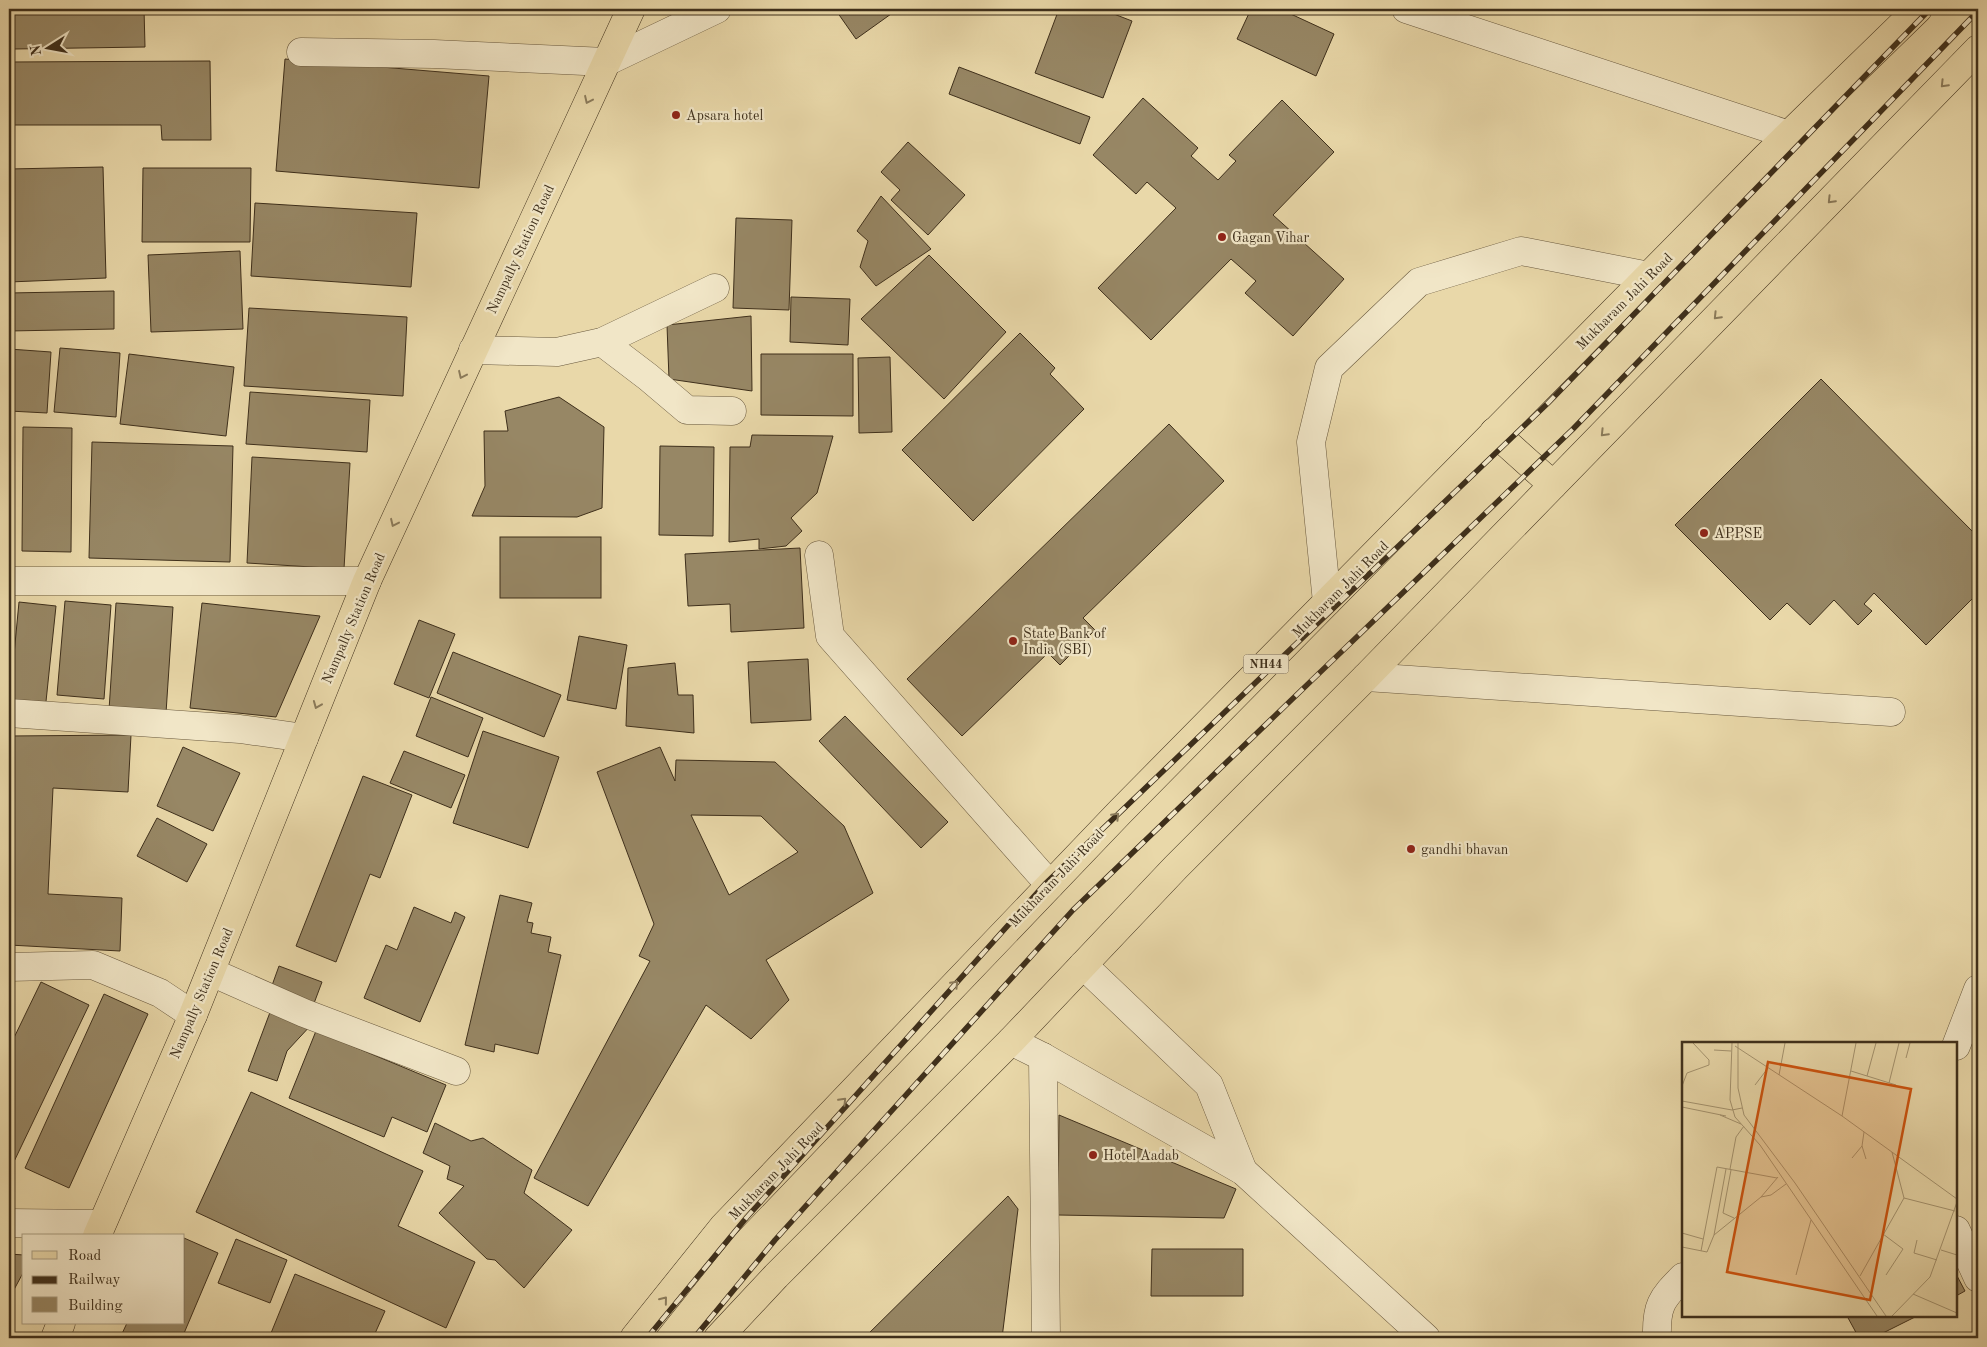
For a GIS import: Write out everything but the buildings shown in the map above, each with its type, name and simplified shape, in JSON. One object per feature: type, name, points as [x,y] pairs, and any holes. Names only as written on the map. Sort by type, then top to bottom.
[{"type":"main road","name":"Nampally Station Road","points":[[99,1230],[193,1016],[367,581],[632,9]]},
{"type":"main road","name":"Mukharam Jahi Road","points":[[634,1338],[723,1227],[1050,885],[1494,432],[1789,135],[1918,9]]},
{"type":"main road","points":[[718,1338],[776,1276],[1011,1041],[1176,867],[1366,677],[1978,49]]},
{"type":"main road","points":[[1494,432],[1553,485]]},
{"type":"street","points":[[301,52],[434,54],[606,62],[717,9]]},
{"type":"street","points":[[1406,9],[1789,135]]},
{"type":"street","points":[[1327,602],[1311,442],[1329,368],[1419,282],[1521,251],[1649,276]]},
{"type":"street","points":[[473,350],[557,352],[602,342],[715,288]]},
{"type":"street","points":[[602,342],[648,377],[686,410],[732,411]]},
{"type":"street","points":[[819,555],[830,636],[1050,885]]},
{"type":"street","points":[[9,581],[367,581]]},
{"type":"street","points":[[1366,677],[1891,712]]},
{"type":"street","points":[[9,713],[240,729],[304,738]]},
{"type":"street","points":[[1083,965],[1210,1085],[1243,1171]]},
{"type":"street","points":[[9,966],[93,966],[160,993],[193,1016]]},
{"type":"street","points":[[211,972],[304,1013],[456,1071]]},
{"type":"street","points":[[1957,1042],[1978,989]]},
{"type":"street","points":[[1011,1041],[1043,1057],[1243,1171],[1426,1338]]},
{"type":"street","points":[[1043,1057],[1046,1338]]},
{"type":"street","points":[[9,1223],[99,1230]]},
{"type":"street","points":[[1957,1232],[1978,1278]]},
{"type":"street","points":[[1657,1338],[1656,1318],[1664,1296],[1682,1278]]},
{"type":"railway","points":[[647,1338],[747,1217],[1045,884],[1548,403],[1930,9]]},
{"type":"railway","points":[[694,1338],[775,1240],[1073,910],[1573,429],[1978,11]]},
{"type":"place","name":"Apsara hotel","points":[[676,115]]},
{"type":"place","name":"Gagan Vihar","points":[[1222,237]]},
{"type":"place","name":"APPSE","points":[[1704,533]]},
{"type":"place","name":"State Bank of India (SBI)","points":[[1013,641]]},
{"type":"place","name":"gandhi bhavan","points":[[1411,849]]},
{"type":"place","name":"Hotel Aadab","points":[[1093,1155]]}]
